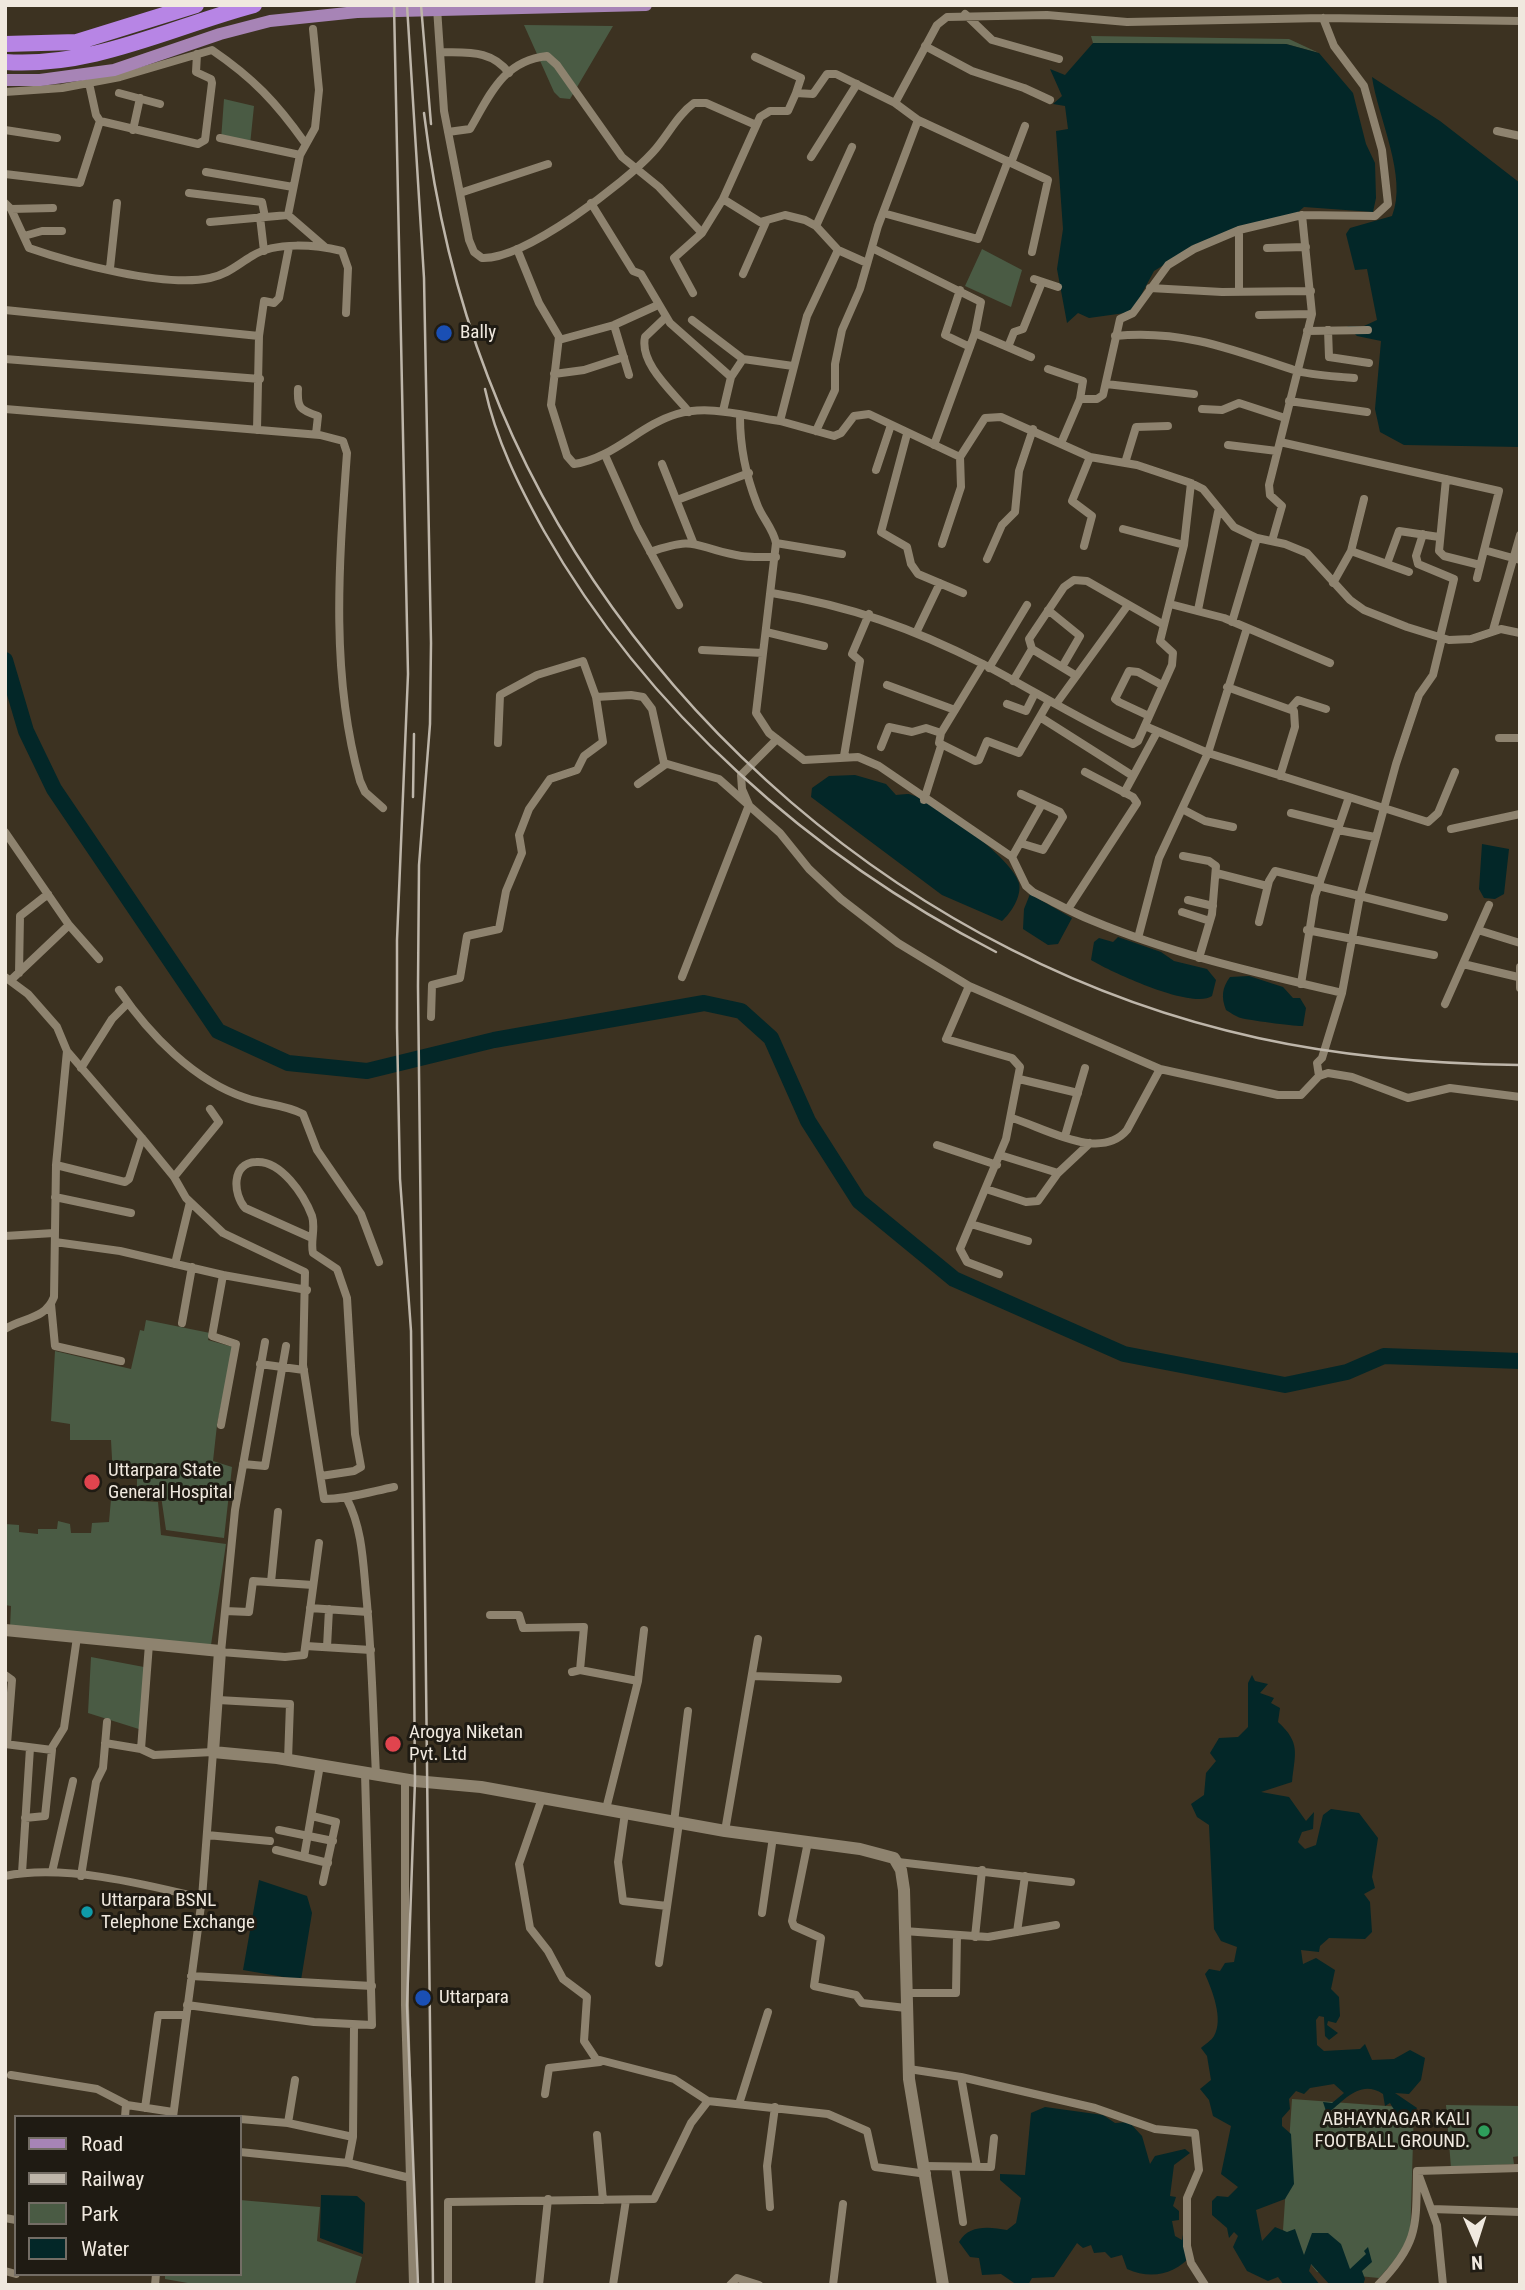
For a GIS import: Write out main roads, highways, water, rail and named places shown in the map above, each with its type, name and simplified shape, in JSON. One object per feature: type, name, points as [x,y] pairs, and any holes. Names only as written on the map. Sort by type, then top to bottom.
[{"type":"highway","points":[[5,44],[77,42],[196,5]]},
{"type":"highway","points":[[5,62],[54,62],[104,53],[254,5]]},
{"type":"main road","points":[[5,80],[40,80],[114,70],[220,34],[270,21],[441,7],[646,5]]},
{"type":"main road","points":[[5,1630],[221,1652],[213,1752],[288,1760],[405,1780],[481,1787],[725,1831],[860,1849],[894,1858],[898,1862],[904,1891],[909,2068],[943,2285]]},
{"type":"water","points":[[1093,43],[1286,44],[1319,53],[1353,93],[1366,144],[1375,163],[1376,198],[1373,212],[1304,207],[1297,213],[1203,241],[1154,271],[1132,312],[1089,318],[1078,313],[1067,323],[1057,269],[1063,229],[1056,131],[1068,129],[1065,106],[1053,104],[1062,96],[1050,69],[1065,75]]},
{"type":"water","points":[[1372,77],[1440,121],[1520,183],[1520,447],[1404,445],[1380,432],[1375,409],[1381,341],[1357,336],[1347,326],[1364,326],[1377,320],[1367,269],[1355,270],[1346,234],[1350,228],[1392,216],[1396,201],[1394,166]]},
{"type":"water","points":[[855,775],[886,784],[896,795],[910,794],[923,800],[954,819],[989,846],[1014,873],[1019,883],[1017,899],[1005,918],[1002,921],[942,895],[811,797],[812,788],[829,776]]},
{"type":"water","points":[[1482,844],[1509,849],[1504,894],[1495,899],[1484,898],[1479,889]]},
{"type":"water","points":[[1030,894],[1072,918],[1058,944],[1048,945],[1023,929],[1024,909]]},
{"type":"water","points":[[1118,937],[1161,952],[1174,961],[1207,969],[1216,980],[1212,996],[1202,999],[1171,994],[1116,973],[1091,960],[1094,942],[1099,938],[1113,942]]},
{"type":"water","points":[[1249,976],[1283,987],[1293,998],[1300,998],[1306,1008],[1303,1026],[1246,1019],[1226,1010],[1223,993],[1230,977]]},
{"type":"water","points":[[1252,1675],[1255,1681],[1268,1684],[1260,1693],[1274,1698],[1271,1703],[1280,1708],[1278,1722],[1290,1736],[1295,1749],[1292,1782],[1261,1792],[1289,1797],[1306,1821],[1314,1812],[1313,1829],[1302,1832],[1298,1842],[1305,1849],[1316,1845],[1323,1815],[1331,1809],[1359,1813],[1378,1838],[1372,1877],[1375,1888],[1364,1894],[1370,1902],[1372,1932],[1365,1939],[1329,1938],[1320,1946],[1319,1952],[1301,1950],[1303,1964],[1316,1958],[1335,1970],[1331,1989],[1339,1997],[1340,2016],[1336,2023],[1328,2021],[1327,2025],[1338,2033],[1329,2040],[1325,2036],[1324,2017],[1319,2016],[1316,2020],[1317,2045],[1324,2051],[1360,2049],[1365,2044],[1372,2060],[1394,2059],[1410,2050],[1425,2058],[1421,2080],[1409,2094],[1395,2093],[1417,2108],[1413,2115],[1396,2113],[1390,2103],[1385,2106],[1383,2094],[1375,2090],[1353,2093],[1327,2114],[1323,2102],[1332,2103],[1344,2093],[1334,2084],[1310,2088],[1304,2094],[1296,2091],[1289,2099],[1290,2109],[1282,2118],[1282,2126],[1291,2134],[1294,2184],[1285,2199],[1256,2210],[1262,2241],[1275,2227],[1287,2232],[1295,2229],[1304,2255],[1312,2233],[1328,2233],[1341,2244],[1350,2269],[1366,2254],[1364,2251],[1368,2247],[1372,2262],[1362,2271],[1365,2279],[1363,2285],[1330,2285],[1311,2264],[1309,2271],[1320,2285],[1284,2285],[1278,2277],[1268,2281],[1247,2271],[1233,2247],[1238,2236],[1234,2232],[1229,2238],[1227,2228],[1212,2215],[1212,2201],[1217,2196],[1228,2197],[1238,2187],[1221,2174],[1231,2126],[1213,2116],[1209,2100],[1200,2089],[1211,2080],[1207,2056],[1201,2048],[1214,2036],[1218,2021],[1216,2005],[1205,1974],[1209,1969],[1220,1971],[1225,1963],[1234,1962],[1237,1947],[1221,1941],[1214,1929],[1209,1825],[1197,1817],[1191,1804],[1204,1795],[1206,1773],[1216,1761],[1210,1753],[1219,1738],[1238,1737],[1248,1727],[1248,1683]]},
{"type":"water","points":[[259,1880],[307,1896],[312,1913],[301,1980],[243,1970]]},
{"type":"water","points":[[1045,2107],[1103,2115],[1115,2123],[1129,2122],[1142,2136],[1150,2164],[1155,2156],[1185,2149],[1190,2153],[1174,2165],[1170,2196],[1176,2197],[1173,2206],[1179,2211],[1179,2220],[1172,2221],[1175,2236],[1182,2240],[1184,2229],[1191,2236],[1186,2247],[1192,2255],[1185,2262],[1171,2271],[1145,2274],[1127,2269],[1122,2255],[1111,2258],[1105,2252],[1094,2253],[1091,2245],[1083,2248],[1077,2243],[1054,2277],[1032,2278],[1028,2285],[1017,2285],[1001,2274],[982,2275],[979,2258],[970,2257],[959,2242],[968,2232],[974,2230],[1007,2230],[1016,2223],[1021,2198],[1000,2180],[1000,2174],[1025,2175],[1031,2113]]},
{"type":"water","points":[[321,2195],[357,2196],[365,2203],[363,2254],[320,2238]]},
{"type":"waterway","points":[[5,660],[26,731],[54,789],[218,1031],[288,1063],[367,1071],[494,1040],[704,1003],[741,1011],[771,1038],[808,1121],[859,1201],[954,1279],[1124,1354],[1285,1385],[1347,1372],[1384,1356],[1520,1361]]},
{"type":"railway","points":[[394,5],[408,674],[397,940],[400,1179],[411,1331],[415,1781],[407,2005],[418,2285]]},
{"type":"railway","points":[[407,5],[424,278],[431,643],[430,724],[419,865],[418,986],[433,2285]]},
{"type":"railway","points":[[421,5],[431,124]]},
{"type":"railway","points":[[424,113],[440,214],[466,313],[488,377],[543,496],[613,608],[696,710],[791,802],[897,883],[1011,949],[1132,1002],[1258,1038],[1323,1050],[1421,1061],[1520,1065]]},
{"type":"railway","points":[[485,389],[509,462],[544,531],[585,597],[632,660],[684,719],[740,774],[799,825],[862,872],[928,914],[996,952]]},
{"type":"railway","points":[[413,797],[414,734]]},
{"type":"place","name":"Bally","points":[[444,333]]},
{"type":"place","name":"Uttarpara State General Hospital","points":[[92,1482]]},
{"type":"place","name":"Arogya Niketan Pvt. Ltd","points":[[393,1744]]},
{"type":"place","name":"Uttarpara BSNL Telephone Exchange","points":[[87,1912]]},
{"type":"place","name":"Uttarpara","points":[[423,1998]]},
{"type":"place","name":"ABHAYNAGAR KALI FOOTBALL GROUND.","points":[[1484,2131]]}]
